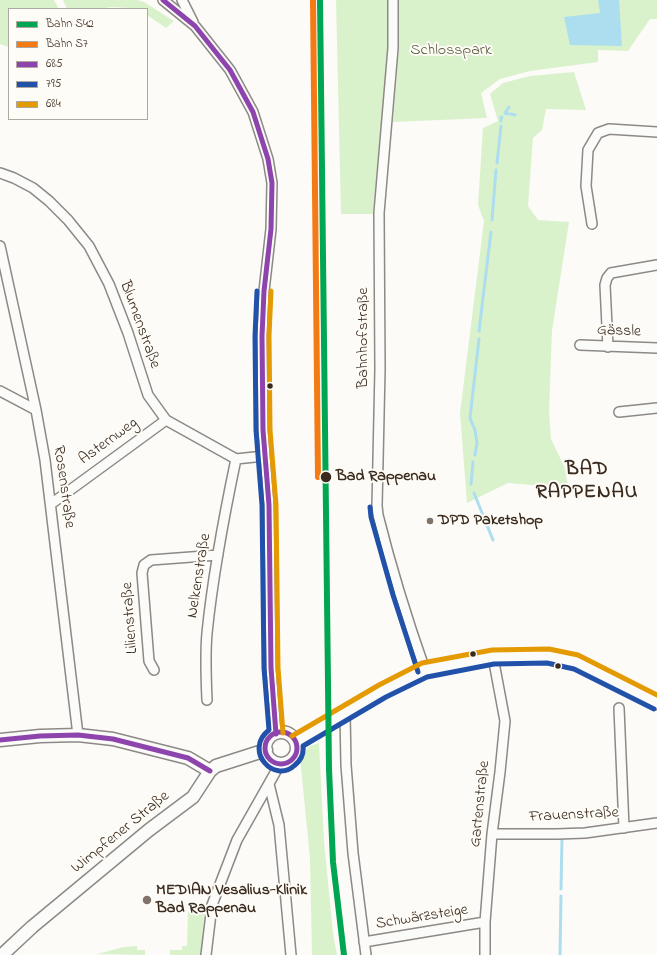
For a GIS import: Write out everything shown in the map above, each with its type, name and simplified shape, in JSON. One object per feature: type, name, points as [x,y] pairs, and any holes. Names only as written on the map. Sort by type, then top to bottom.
[{"type":"street","points":[[163,0],[194,26],[230,70],[253,112],[268,159],[272,183],[272,229],[262,316],[263,430],[269,505],[271,668],[276,734]]},
{"type":"street","points":[[182,0],[194,26]]},
{"type":"street","name":"Bahnhofstraße","points":[[393,0],[393,48],[379,213],[380,369],[377,506],[378,515],[407,620],[425,670]]},
{"type":"street","points":[[592,224],[586,186],[588,150],[598,133],[609,129],[657,132]]},
{"type":"street","name":"Blumenstraße","points":[[0,173],[34,188],[68,220],[89,246],[112,291],[128,333],[148,395],[166,420],[236,459]]},
{"type":"street","name":"Rosenstraße","points":[[0,246],[36,410],[45,460],[78,735]]},
{"type":"street","points":[[608,347],[605,285],[607,278],[611,273],[657,265]]},
{"type":"street","name":"Gässle","points":[[580,345],[657,348]]},
{"type":"street","points":[[0,391],[36,410]]},
{"type":"street","points":[[619,412],[657,408]]},
{"type":"street","name":"Asternweg","points":[[50,504],[166,420]]},
{"type":"street","points":[[236,459],[264,456]]},
{"type":"street","name":"Nelkenstraße","points":[[207,700],[207,634],[218,555],[236,459]]},
{"type":"street","name":"Lilienstraße","points":[[154,670],[149,661],[142,572],[144,565],[151,560],[218,555]]},
{"type":"street","points":[[296,742],[384,691],[425,670],[493,657],[548,656],[576,662],[657,702]]},
{"type":"street","name":"Gartenstraße","points":[[485,955],[485,922],[492,834],[505,721],[493,657]]},
{"type":"street","points":[[619,708],[624,828]]},
{"type":"street","points":[[345,713],[346,765],[353,853],[366,955]]},
{"type":"street","points":[[286,733],[292,736],[296,742],[297,752],[288,762],[280,764],[269,758],[266,746],[269,739],[276,734],[286,733]]},
{"type":"street","points":[[0,740],[40,736],[78,735],[113,739],[188,758],[210,771]]},
{"type":"street","name":"Wimpfener Straße","points":[[2,955],[56,906],[149,830],[193,797],[210,771],[216,766],[266,750]]},
{"type":"street","points":[[206,955],[214,900],[237,840],[280,764]]},
{"type":"street","points":[[270,784],[279,825],[290,955]]},
{"type":"street","name":"Frauenstraße","points":[[492,834],[557,834],[657,824]]},
{"type":"street","name":"Schwärzsteige","points":[[364,942],[485,922]]},
{"type":"green space","points":[[0,0],[54,0],[58,8],[8,8],[8,47],[0,44]]},
{"type":"green space","points":[[63,0],[137,0],[144,2],[174,21],[166,28],[148,16],[148,8],[67,8]]},
{"type":"green space","points":[[336,0],[387,0],[388,46],[373,214],[341,214]]},
{"type":"green space","name":"Schlosspark","points":[[399,0],[657,0],[657,19],[650,19],[628,51],[598,50],[598,62],[530,71],[500,79],[481,93],[487,118],[393,122],[399,46]]},
{"type":"green space","points":[[574,72],[586,110],[546,109],[542,130],[533,138],[528,206],[538,220],[569,222],[552,331],[549,410],[551,439],[565,468],[568,488],[508,483],[467,503],[460,413],[484,221],[478,205],[483,128],[498,121],[490,94],[503,83],[530,76]]},
{"type":"green space","points":[[319,743],[324,841],[333,933],[337,955],[312,955],[310,859],[300,757],[310,746]]},
{"type":"green space","points":[[188,912],[204,913],[201,955],[170,955],[170,950],[182,950],[182,946],[187,946]]},
{"type":"green space","points":[[137,946],[137,950],[145,950],[145,955],[97,954],[124,947]]},
{"type":"water","points":[[598,0],[619,0],[622,46],[570,45],[564,17],[600,13]]},
{"type":"waterway","points":[[508,114],[505,113],[509,107]]},
{"type":"waterway","points":[[511,114],[515,115]]},
{"type":"waterway","points":[[501,121],[502,117]]},
{"type":"waterway","points":[[497,163],[501,126]]},
{"type":"waterway","points":[[492,220],[496,170]]},
{"type":"waterway","points":[[479,331],[491,232]]},
{"type":"waterway","points":[[475,455],[477,443],[475,430],[470,418],[479,339]]},
{"type":"waterway","points":[[471,484],[473,462]]},
{"type":"waterway","points":[[474,493],[493,540]]},
{"type":"waterway","points":[[561,889],[562,838]]},
{"type":"waterway","points":[[560,955],[561,896]]},
{"type":"rail line","name":"S7","points":[[313,0],[318,477]]},
{"type":"rail line","name":"S42","points":[[320,0],[329,769],[333,862],[344,955]]},
{"type":"transit line","name":"685","points":[[163,0],[195,26],[230,70],[253,112],[268,159],[272,183],[271,229],[264,291],[262,336],[263,430],[269,505],[271,668],[276,734]]},
{"type":"transit line","name":"795","points":[[257,291],[255,336],[256,430],[262,505],[264,668],[269,730],[262,738],[259,747],[260,755],[264,762],[271,768],[278,771],[287,770],[295,765],[300,759],[303,752],[303,746],[386,697],[427,677],[494,664],[547,663],[574,669],[654,709]]},
{"type":"transit line","name":"684","points":[[271,291],[269,336],[270,430],[276,505],[278,668],[283,733]]},
{"type":"transit line","name":"795","points":[[370,507],[371,517],[393,595],[418,672]]},
{"type":"transit line","name":"684","points":[[292,736],[379,685],[422,663],[492,650],[549,649],[578,655],[657,695]]},
{"type":"transit line","name":"685","points":[[281,732],[292,737],[297,748],[292,759],[281,764],[270,759],[265,748],[270,737],[281,732]]},
{"type":"transit line","name":"685","points":[[0,740],[40,736],[78,735],[113,739],[188,758],[210,771]]},
{"type":"place","name":"Bad Rappenau","points":[[326,477]]},
{"type":"place","name":"DPD Paketshop","points":[[430,521]]},
{"type":"place","name":"MEDIAN Vesalius-Klinik Bad Rappenau","points":[[147,900]]},
{"type":"district","name":"BAD RAPPENAU","points":[[587,482]]}]
